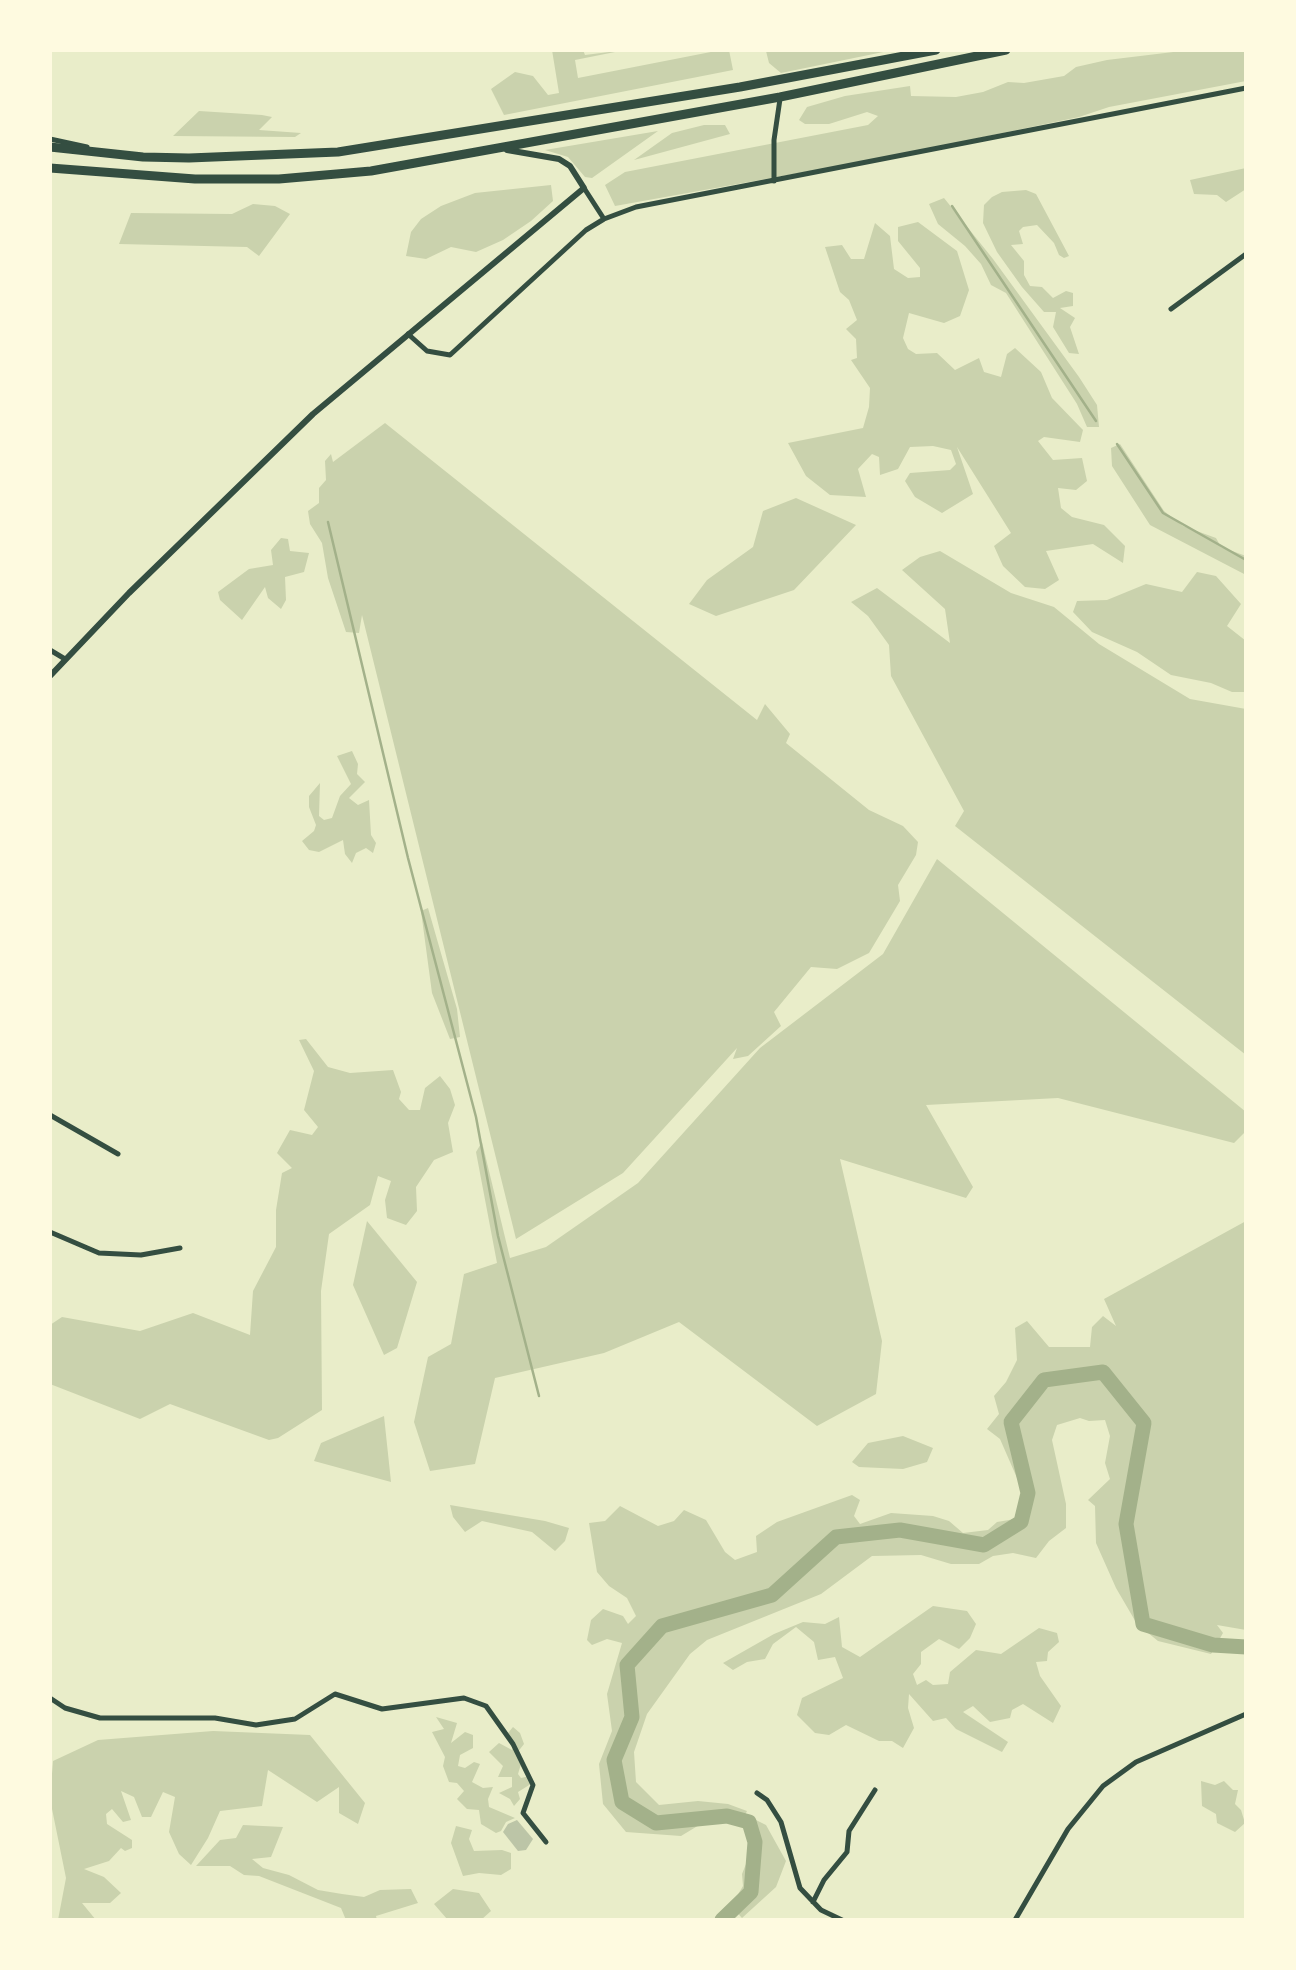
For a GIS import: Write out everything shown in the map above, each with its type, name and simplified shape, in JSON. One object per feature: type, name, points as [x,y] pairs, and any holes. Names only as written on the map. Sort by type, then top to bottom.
[{"type":"highway","points":[[50,147],[189,158],[338,152],[740,87],[936,50]]},
{"type":"highway","points":[[50,168],[152,177],[279,179],[371,171],[780,98],[1006,50]]},
{"type":"street","points":[[408,334],[427,350],[450,355],[586,230],[636,207],[1246,88]]},
{"type":"street","points":[[774,181],[780,98]]},
{"type":"street","points":[[50,139],[74,142],[104,154]]},
{"type":"street","points":[[501,150],[559,159],[570,166],[604,219]]},
{"type":"street","points":[[50,676],[276,448],[584,188]]},
{"type":"street","points":[[1171,309],[1246,254]]},
{"type":"street","points":[[50,650],[64,658]]},
{"type":"street","points":[[50,1115],[118,1154]]},
{"type":"street","points":[[50,1232],[99,1253],[141,1255],[180,1248]]},
{"type":"street","points":[[50,1698],[65,1708],[100,1718],[216,1718],[256,1725],[295,1719],[335,1694],[382,1709],[464,1698],[486,1706],[513,1744],[534,1785],[523,1813],[546,1842]]},
{"type":"street","points":[[1016,1920],[1068,1829],[1103,1786],[1136,1762],[1246,1714]]},
{"type":"street","points":[[814,1902],[824,1880],[847,1852],[849,1832],[875,1790]]},
{"type":"street","points":[[758,1793],[781,1822],[800,1888],[821,1910],[842,1920]]},
{"type":"green space","points":[[552,50],[583,50],[585,55],[625,50],[575,60],[578,78],[721,50],[729,50],[733,70],[504,115],[491,89],[515,72],[533,76],[548,95],[559,93]]},
{"type":"green space","points":[[893,50],[781,73],[769,63],[766,51]]},
{"type":"green space","points":[[1190,50],[1246,50],[1246,81],[883,158],[615,206],[605,185],[625,172],[868,125],[878,116],[867,112],[829,124],[805,124],[799,120],[807,107],[845,96],[910,86],[911,96],[956,97],[1008,82],[1064,76],[1076,67],[1107,60]]},
{"type":"green space","points":[[199,111],[272,117],[259,130],[301,133],[295,137],[173,136]]},
{"type":"green space","points":[[704,125],[725,125],[730,134],[634,160],[672,133]]},
{"type":"green space","points":[[658,131],[592,178],[585,177],[568,157],[545,150]]},
{"type":"green space","points":[[1246,168],[1246,189],[1226,202],[1217,195],[1194,194],[1190,180]]},
{"type":"green space","points":[[551,185],[553,201],[503,240],[476,252],[451,247],[426,259],[406,256],[411,232],[421,219],[441,206],[475,193]]},
{"type":"green space","points":[[1026,190],[1036,194],[1069,256],[1059,255],[1054,243],[1037,225],[1023,227],[1019,231],[1023,244],[1011,245],[1024,261],[1024,275],[1030,286],[1042,287],[1053,298],[1066,291],[1073,293],[1073,306],[1060,308],[1075,318],[1070,327],[1079,354],[1069,353],[1053,327],[1056,312],[1044,312],[1022,287],[997,252],[983,223],[984,205],[992,197]]},
{"type":"green space","points":[[944,198],[1079,377],[1097,405],[1099,427],[1087,427],[1077,404],[1006,293],[991,285],[981,264],[938,224],[929,204]]},
{"type":"green space","points":[[253,204],[275,206],[290,214],[259,256],[247,247],[119,244],[131,213],[232,214]]},
{"type":"green space","points":[[918,222],[957,251],[969,290],[960,316],[944,323],[909,313],[903,338],[908,349],[916,354],[937,353],[955,370],[979,358],[984,372],[1001,377],[1007,354],[1015,348],[1041,372],[1052,398],[1083,430],[1080,442],[1044,437],[1038,441],[1053,460],[1082,458],[1087,481],[1076,490],[1058,488],[1061,508],[1072,517],[1104,525],[1125,546],[1123,563],[1093,544],[1046,551],[1059,580],[1045,589],[1025,587],[1003,566],[994,546],[1011,533],[957,447],[973,494],[942,513],[915,497],[905,481],[910,473],[950,470],[956,464],[951,450],[910,447],[898,469],[880,475],[879,457],[872,454],[858,469],[866,497],[830,495],[806,476],[788,443],[863,428],[869,407],[870,388],[851,360],[857,358],[856,339],[846,329],[857,320],[849,300],[840,292],[825,247],[842,245],[851,259],[864,259],[875,223],[890,236],[894,269],[908,278],[920,277],[920,268],[898,241],[898,227]]},
{"type":"green space","points":[[385,423],[757,720],[765,704],[790,734],[786,743],[869,810],[903,826],[918,842],[916,855],[898,885],[900,901],[869,953],[837,969],[811,967],[774,1012],[781,1026],[748,1056],[733,1059],[737,1048],[623,1173],[516,1239],[362,615],[359,633],[346,632],[328,578],[322,543],[310,524],[308,511],[319,503],[319,488],[326,480],[325,461],[331,454],[333,462]]},
{"type":"green space","points":[[1120,444],[1164,511],[1183,526],[1216,538],[1221,547],[1246,556],[1246,575],[1150,525],[1112,466],[1111,448]]},
{"type":"green space","points":[[796,498],[856,525],[794,590],[716,616],[689,604],[707,580],[753,547],[763,511]]},
{"type":"green space","points":[[281,538],[288,539],[290,551],[309,553],[304,572],[285,577],[286,600],[281,609],[268,598],[265,587],[242,620],[220,600],[218,592],[249,569],[273,565],[271,550]]},
{"type":"green space","points":[[940,551],[1011,593],[1054,607],[1099,644],[1190,699],[1246,709],[1246,1055],[955,826],[964,811],[891,676],[889,645],[868,616],[851,602],[877,588],[950,643],[945,609],[902,570],[920,557]]},
{"type":"green space","points":[[1197,572],[1216,576],[1241,604],[1227,626],[1246,641],[1246,692],[1232,692],[1211,683],[1171,675],[1137,652],[1092,632],[1073,612],[1077,601],[1107,600],[1146,584],[1182,592]]},
{"type":"green space","points":[[352,751],[358,764],[357,774],[365,782],[349,798],[358,805],[369,800],[371,835],[376,843],[373,853],[366,848],[356,853],[352,863],[345,854],[343,840],[319,852],[309,850],[302,841],[316,825],[309,796],[320,783],[319,816],[324,820],[332,818],[340,796],[351,784],[337,756]]},
{"type":"green space","points":[[937,859],[1246,1112],[1246,1131],[1234,1143],[1058,1098],[926,1105],[973,1187],[966,1198],[840,1159],[882,1341],[876,1394],[817,1426],[679,1322],[604,1353],[495,1378],[475,1464],[430,1471],[414,1422],[428,1357],[451,1344],[464,1274],[497,1263],[476,1152],[482,1142],[510,1258],[546,1247],[638,1183],[760,1048],[883,954]]},
{"type":"green space","points":[[428,908],[457,1009],[460,1037],[450,1039],[432,993],[421,911]]},
{"type":"green space","points":[[306,1039],[328,1067],[350,1073],[393,1070],[401,1092],[399,1099],[409,1110],[420,1110],[425,1088],[440,1076],[455,1105],[448,1123],[453,1152],[434,1160],[416,1187],[417,1211],[406,1225],[387,1218],[385,1200],[391,1181],[378,1176],[370,1205],[329,1234],[321,1291],[322,1410],[269,1440],[170,1404],[140,1419],[50,1384],[50,1325],[62,1317],[140,1331],[193,1313],[250,1335],[253,1291],[276,1247],[282,1173],[292,1168],[277,1153],[290,1130],[312,1135],[318,1127],[304,1110],[314,1071],[299,1040]]},
{"type":"green space","points":[[367,1221],[417,1282],[397,1348],[384,1355],[353,1285]]},
{"type":"green space","points":[[1246,1221],[1246,1630],[1217,1625],[1223,1633],[1211,1654],[1158,1641],[1137,1624],[1096,1543],[1095,1506],[1088,1500],[1110,1479],[1105,1463],[1110,1436],[1105,1420],[1080,1418],[1057,1425],[1052,1440],[1066,1504],[1066,1528],[1036,1558],[1013,1553],[993,1556],[979,1564],[951,1564],[921,1555],[872,1556],[821,1594],[707,1640],[690,1654],[647,1714],[634,1752],[636,1782],[659,1805],[698,1801],[728,1804],[747,1811],[744,1817],[724,1810],[681,1836],[626,1832],[603,1804],[599,1764],[612,1731],[607,1694],[622,1643],[607,1639],[592,1645],[587,1640],[591,1620],[603,1609],[623,1616],[628,1624],[636,1616],[627,1598],[597,1572],[589,1523],[605,1521],[620,1506],[658,1526],[674,1521],[684,1510],[706,1520],[725,1552],[735,1560],[757,1552],[756,1536],[777,1522],[852,1495],[860,1500],[854,1516],[860,1524],[891,1513],[933,1516],[949,1521],[963,1533],[988,1530],[997,1522],[1021,1522],[1028,1493],[1000,1439],[987,1429],[999,1414],[994,1396],[1017,1360],[1015,1328],[1027,1321],[1049,1347],[1090,1347],[1092,1327],[1103,1316],[1116,1326],[1104,1299]]},
{"type":"green space","points":[[384,1416],[391,1482],[314,1461],[321,1443]]},
{"type":"green space","points":[[903,1436],[933,1448],[927,1462],[903,1469],[859,1467],[852,1462],[868,1443]]},
{"type":"green space","points":[[450,1505],[569,1528],[565,1541],[555,1551],[532,1532],[482,1521],[465,1532],[453,1517]]},
{"type":"green space","points":[[933,1606],[967,1611],[976,1624],[959,1649],[939,1639],[921,1652],[921,1664],[913,1674],[917,1685],[926,1680],[933,1685],[948,1684],[950,1672],[976,1650],[1001,1654],[1039,1628],[1057,1633],[1059,1642],[1048,1652],[1047,1661],[1036,1662],[1040,1676],[1061,1706],[1053,1723],[1023,1704],[1012,1710],[1010,1718],[990,1722],[973,1706],[963,1712],[1008,1742],[1002,1752],[956,1729],[946,1718],[933,1721],[909,1694],[908,1708],[914,1728],[903,1748],[846,1725],[829,1735],[815,1733],[797,1715],[802,1698],[843,1678],[835,1657],[818,1660],[814,1642],[796,1627],[773,1644],[765,1659],[747,1662],[733,1670],[723,1663],[803,1622],[825,1624],[839,1617],[842,1647],[860,1657]]},
{"type":"green space","points":[[436,1717],[457,1723],[451,1743],[465,1732],[473,1735],[473,1748],[460,1755],[458,1766],[480,1764],[472,1782],[483,1788],[493,1787],[489,1807],[515,1818],[506,1822],[501,1831],[496,1833],[481,1824],[479,1810],[467,1809],[457,1799],[464,1791],[457,1783],[449,1782],[443,1766],[445,1757],[432,1732],[444,1729]]},
{"type":"green space","points":[[513,1727],[524,1744],[517,1753],[521,1764],[518,1774],[521,1778],[530,1776],[534,1782],[518,1792],[520,1799],[514,1806],[499,1793],[512,1787],[512,1777],[498,1777],[503,1766],[489,1752],[499,1743],[512,1750],[514,1744],[508,1733]]},
{"type":"green space","points":[[213,1731],[310,1735],[365,1803],[358,1824],[339,1813],[339,1787],[317,1802],[268,1770],[262,1806],[220,1811],[191,1865],[179,1854],[169,1832],[175,1797],[163,1792],[151,1817],[142,1817],[134,1797],[121,1791],[131,1820],[123,1822],[112,1809],[106,1814],[107,1824],[132,1840],[132,1848],[121,1848],[109,1861],[84,1869],[104,1877],[121,1893],[110,1903],[82,1903],[96,1920],[58,1920],[66,1878],[50,1799],[53,1761],[98,1740]]},
{"type":"green space","points":[[1201,1781],[1215,1785],[1224,1781],[1238,1790],[1235,1804],[1245,1823],[1235,1832],[1217,1823],[1216,1814],[1202,1806]]},
{"type":"green space","points":[[752,1818],[766,1825],[786,1861],[776,1887],[742,1918],[731,1906],[743,1886]]},
{"type":"green space","points":[[243,1825],[283,1827],[271,1857],[252,1859],[263,1868],[289,1875],[318,1890],[342,1894],[364,1897],[380,1890],[411,1889],[418,1903],[376,1916],[377,1920],[346,1920],[341,1908],[259,1876],[244,1875],[230,1866],[196,1866],[220,1840],[236,1838]]},
{"type":"green space","points":[[456,1826],[472,1830],[469,1839],[474,1851],[511,1853],[511,1869],[501,1875],[463,1876],[451,1843]]},
{"type":"green space","points":[[453,1889],[479,1893],[491,1911],[481,1920],[447,1919],[434,1904]]},
{"type":"building","points":[[517,1820],[533,1839],[526,1850],[518,1851],[503,1832]]},
{"type":"waterway","points":[[952,206],[1096,421]]},
{"type":"waterway","points":[[1117,444],[1163,513],[1246,560]]},
{"type":"waterway","points":[[328,522],[408,858],[476,1117],[498,1236],[539,1396]]},
{"type":"waterway","points":[[722,1920],[751,1892],[755,1842],[749,1822],[727,1816],[656,1823],[622,1802],[614,1760],[632,1717],[627,1665],[662,1626],[772,1595],[836,1537],[900,1530],[984,1545],[1021,1522],[1028,1493],[1011,1422],[1044,1380],[1103,1372],[1144,1423],[1126,1524],[1143,1624],[1213,1645],[1246,1647]]}]
